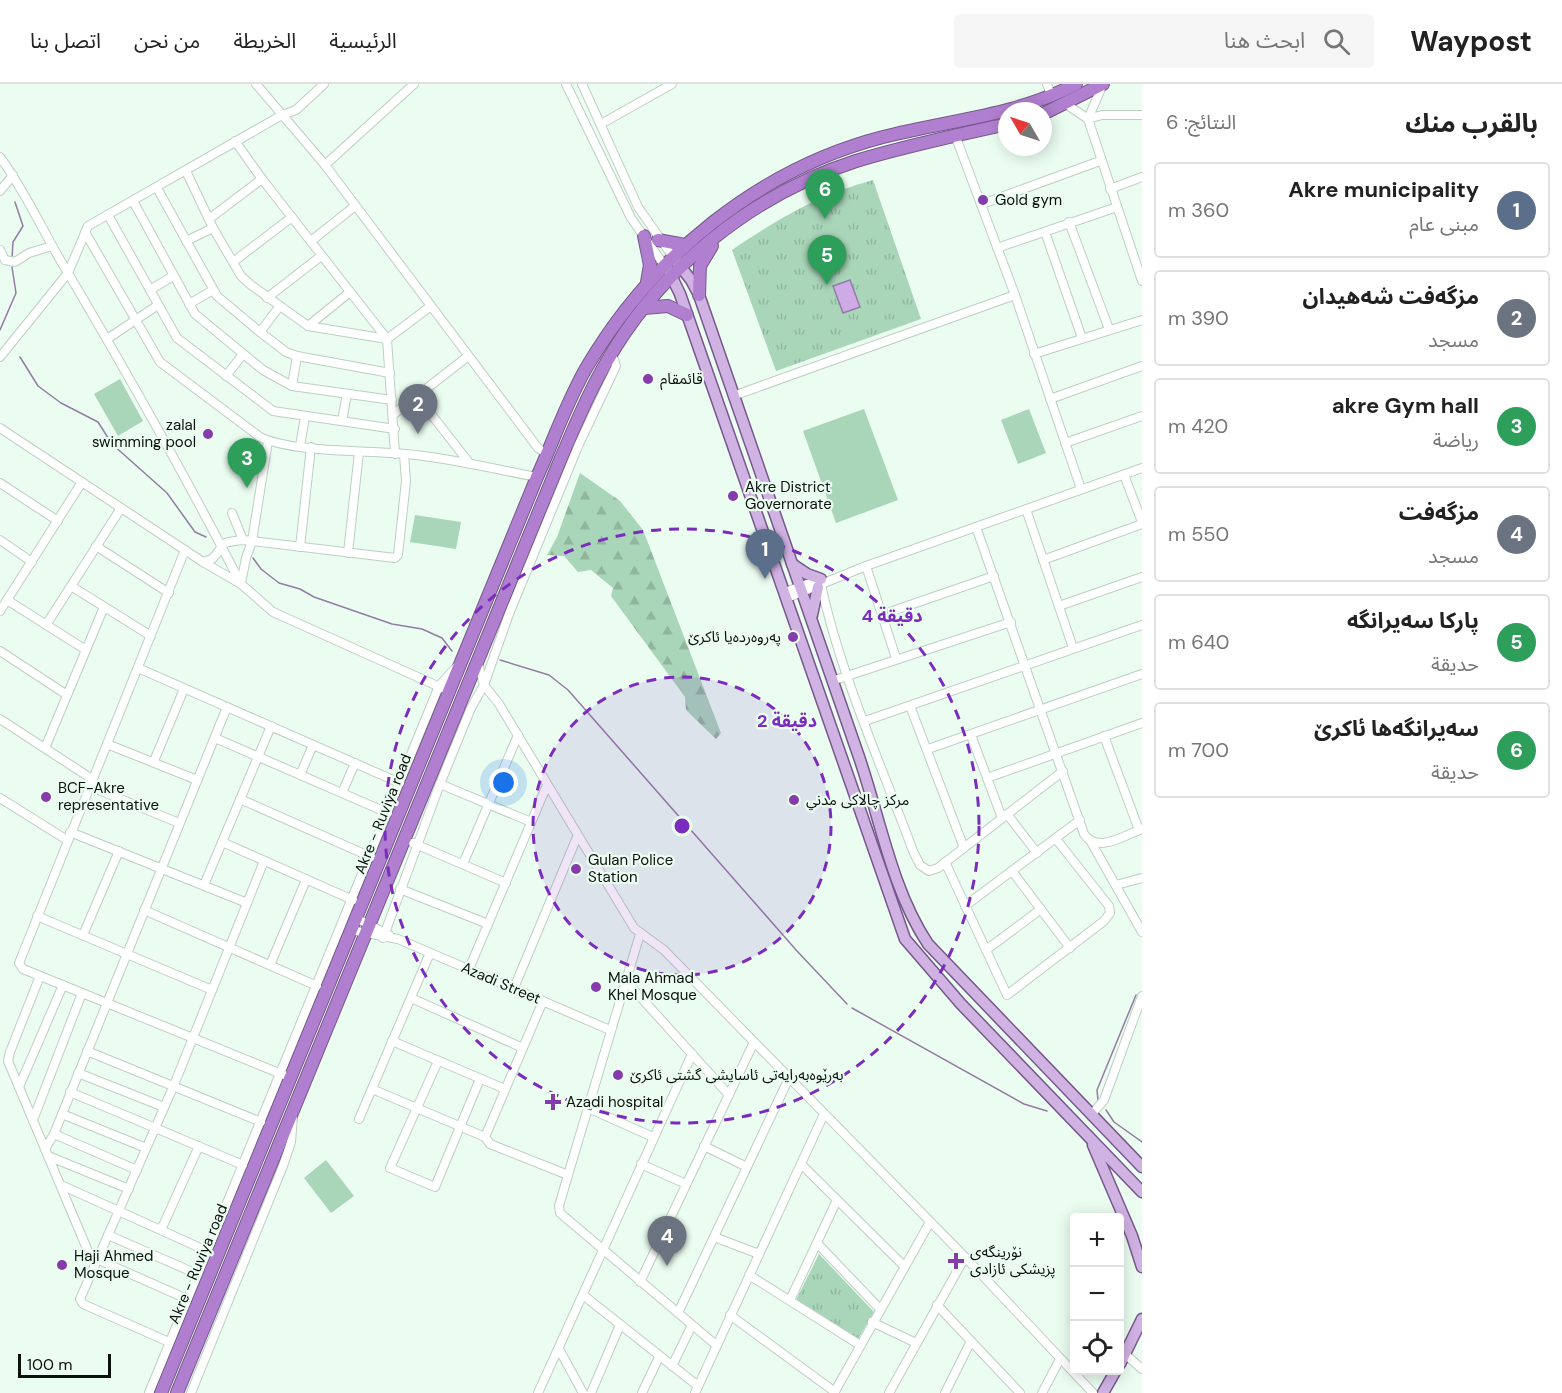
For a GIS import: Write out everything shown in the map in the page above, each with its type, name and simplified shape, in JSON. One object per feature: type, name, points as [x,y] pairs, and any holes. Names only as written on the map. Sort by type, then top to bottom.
[{"type":"highway","points":[[672,266],[685,245],[715,220],[789,173],[826,156],[883,137],[1001,112],[1052,97],[1076,84]]},
{"type":"highway","points":[[1052,110],[1103,84]]},
{"type":"highway","points":[[672,266],[718,237],[765,202],[813,178],[856,161],[998,126]]},
{"type":"highway","points":[[644,236],[650,265],[647,283]]},
{"type":"highway","points":[[699,295],[700,266],[718,237]]},
{"type":"highway","points":[[658,240],[685,245]]},
{"type":"highway","name":"Akre - Ruviya road","points":[[161,1393],[286,1076],[353,924],[444,689],[463,661],[547,454],[587,366],[609,331],[647,283],[672,266]]},
{"type":"highway","name":"Akre - Ruviya road","points":[[177,1393],[252,1225],[292,1112],[404,839],[543,518],[581,411],[612,354],[672,266]]},
{"type":"highway","points":[[644,308],[668,306],[687,315]]},
{"type":"main road","points":[[672,266],[699,295],[859,758],[901,890],[916,927],[928,944],[1142,1167]]},
{"type":"main road","points":[[672,266],[687,315],[845,764],[888,896],[905,939],[961,1004],[1142,1192]]},
{"type":"main road","points":[[730,435],[744,430]]},
{"type":"main road","points":[[791,563],[820,584],[813,603],[813,624]]},
{"type":"main road","points":[[845,764],[859,758]]},
{"type":"main road","points":[[1090,1138],[1132,1236],[1142,1267]]},
{"type":"main road","points":[[1114,1198],[1112,1178],[1121,1170]]},
{"type":"main road","points":[[1125,1354],[1141,1326]]},
{"type":"main road","points":[[1102,1393],[1113,1375]]},
{"type":"street","points":[[256,84],[325,165],[467,357],[537,448],[547,454]]},
{"type":"street","points":[[0,357],[68,273],[88,226],[235,141],[282,115],[296,110],[324,84]]},
{"type":"street","points":[[325,165],[414,84]]},
{"type":"street","points":[[566,84],[632,218],[644,236],[672,266]]},
{"type":"street","points":[[582,84],[638,207],[672,266]]},
{"type":"street","points":[[601,123],[672,84]]},
{"type":"street","points":[[1047,84],[1052,97]]},
{"type":"street","points":[[1103,84],[1088,119],[1100,161],[1142,281]]},
{"type":"street","points":[[1066,104],[1088,119]]},
{"type":"street","points":[[1088,119],[1102,115],[1142,115]]},
{"type":"street","points":[[955,135],[1015,295],[1081,489]]},
{"type":"street","points":[[203,562],[212,559],[220,546],[226,542],[248,540],[397,557],[406,481],[395,429],[387,339],[321,256],[235,141]]},
{"type":"street","points":[[0,157],[30,201],[52,246],[107,339],[241,584]]},
{"type":"street","points":[[982,204],[1100,161]]},
{"type":"street","points":[[186,171],[213,228],[241,276],[279,307],[308,326],[387,339],[431,306]]},
{"type":"street","points":[[0,191],[13,175]]},
{"type":"street","points":[[1110,189],[1142,177]]},
{"type":"street","points":[[209,219],[262,179]]},
{"type":"street","points":[[157,188],[213,290],[237,315],[286,352],[297,356],[390,372]]},
{"type":"street","points":[[133,201],[189,304],[204,323],[243,354],[280,381],[292,386],[392,400]]},
{"type":"street","points":[[311,241],[355,206]]},
{"type":"street","points":[[997,248],[1116,207]]},
{"type":"street","points":[[108,215],[182,343],[226,376],[273,411],[395,429]]},
{"type":"street","points":[[233,262],[292,218]]},
{"type":"street","points":[[1070,222],[1109,329]]},
{"type":"street","points":[[186,241],[213,228]]},
{"type":"street","points":[[85,232],[159,362],[268,441],[359,452],[399,454],[470,464],[537,477]]},
{"type":"street","points":[[1045,232],[1083,338]]},
{"type":"street","points":[[0,250],[2,262],[15,262],[29,253],[52,246]]},
{"type":"street","points":[[267,298],[321,256]]},
{"type":"street","points":[[150,290],[173,276]]},
{"type":"street","points":[[189,304],[213,290]]},
{"type":"street","points":[[308,326],[350,292]]},
{"type":"street","points":[[733,396],[1015,295]]},
{"type":"street","points":[[107,339],[135,318],[158,305]]},
{"type":"street","points":[[260,332],[279,307]]},
{"type":"street","points":[[1034,354],[1142,320]]},
{"type":"street","points":[[226,376],[243,354]]},
{"type":"street","points":[[292,386],[297,356]]},
{"type":"street","points":[[394,414],[467,357]]},
{"type":"street","points":[[1050,399],[1142,366]]},
{"type":"street","points":[[342,422],[347,393]]},
{"type":"street","points":[[417,396],[470,464]]},
{"type":"street","points":[[1065,443],[1142,416]]},
{"type":"street","points":[[300,446],[304,417]]},
{"type":"street","points":[[0,428],[203,562],[241,584],[273,612],[444,689],[400,783],[317,986],[315,1006]]},
{"type":"street","points":[[241,584],[268,441]]},
{"type":"street","points":[[300,547],[311,447]]},
{"type":"street","points":[[348,553],[359,452]]},
{"type":"street","points":[[786,595],[820,584],[830,576],[838,578],[1142,468]]},
{"type":"street","points":[[1043,560],[1142,523],[1124,475]]},
{"type":"street","points":[[0,483],[58,521]]},
{"type":"street","points":[[0,611],[82,483]]},
{"type":"street","points":[[46,625],[121,508]]},
{"type":"street","points":[[1026,509],[1073,648]]},
{"type":"street","points":[[232,513],[248,540]]},
{"type":"street","points":[[387,936],[416,844],[471,708],[484,685],[543,518]]},
{"type":"street","points":[[976,527],[1064,771],[1084,834],[1091,842],[1142,930]]},
{"type":"street","points":[[0,540],[32,562]]},
{"type":"street","points":[[96,546],[169,593]]},
{"type":"street","points":[[149,1393],[261,1122],[286,1076],[23,969],[19,963],[185,550]]},
{"type":"street","points":[[866,566],[896,658]]},
{"type":"street","points":[[881,615],[994,576]]},
{"type":"street","points":[[1059,606],[1142,577]]},
{"type":"street","points":[[820,584],[848,675],[916,859],[923,868],[929,871],[945,862],[1064,771]]},
{"type":"street","points":[[71,586],[152,636]]},
{"type":"street","points":[[8,600],[86,650]]},
{"type":"street","points":[[45,748],[104,607]]},
{"type":"street","points":[[832,681],[896,658],[1011,622]]},
{"type":"street","points":[[865,721],[1142,625]]},
{"type":"street","points":[[0,651],[67,695]]},
{"type":"street","points":[[478,664],[484,685],[518,735],[629,922],[640,934],[663,950],[754,1042],[965,1257],[1093,1393]]},
{"type":"street","points":[[138,668],[400,783]]},
{"type":"street","points":[[928,749],[1142,674]]},
{"type":"street","points":[[469,686],[484,685]]},
{"type":"street","points":[[154,761],[184,689]]},
{"type":"street","points":[[910,706],[964,848]]},
{"type":"street","points":[[46,1152],[227,708]]},
{"type":"street","points":[[0,719],[91,782],[179,823]]},
{"type":"street","points":[[987,778],[1142,723]]},
{"type":"street","points":[[204,885],[271,726]]},
{"type":"street","points":[[463,864],[518,735]]},
{"type":"street","points":[[971,735],[987,778],[1005,816],[1037,853]]},
{"type":"street","points":[[1091,842],[1104,843],[1140,829],[1104,736]]},
{"type":"street","points":[[215,738],[388,813]]},
{"type":"street","points":[[107,744],[197,780]]},
{"type":"street","points":[[300,775],[313,745]]},
{"type":"street","points":[[342,793],[355,763]]},
{"type":"street","points":[[440,784],[531,822]]},
{"type":"street","points":[[469,969],[547,785]]},
{"type":"street","points":[[0,798],[69,836],[119,851],[247,903]]},
{"type":"street","points":[[240,799],[371,857]]},
{"type":"street","points":[[966,906],[1080,820]]},
{"type":"street","points":[[514,988],[577,837]]},
{"type":"street","points":[[404,839],[506,883]]},
{"type":"street","points":[[945,862],[1007,995],[1104,921],[1110,910],[1056,839]]},
{"type":"street","points":[[222,842],[353,900]]},
{"type":"street","points":[[83,935],[119,851]]},
{"type":"street","points":[[169,1342],[81,1302],[81,1297],[174,1085],[264,861]]},
{"type":"street","points":[[1012,871],[1070,948]]},
{"type":"street","points":[[1116,885],[1142,878]]},
{"type":"street","points":[[270,965],[306,880]]},
{"type":"street","points":[[400,889],[488,924]]},
{"type":"street","points":[[986,950],[1041,909]]},
{"type":"street","points":[[144,910],[317,986]]},
{"type":"street","points":[[37,916],[212,990]]},
{"type":"street","name":"Azadi Street","points":[[353,924],[469,969],[610,1030]]},
{"type":"street","points":[[640,934],[559,1206],[560,1213],[716,1345]]},
{"type":"street","points":[[359,1119],[430,953]]},
{"type":"street","points":[[40,976],[9,1055],[9,1064],[90,1256],[187,1299]]},
{"type":"street","points":[[625,980],[729,1095]]},
{"type":"street","points":[[19,1087],[63,985]]},
{"type":"street","points":[[33,1120],[82,993]]},
{"type":"street","points":[[1092,1114],[1104,1100],[1142,996]]},
{"type":"street","points":[[411,998],[523,1048]]},
{"type":"street","points":[[485,1137],[543,1001]]},
{"type":"street","points":[[392,1041],[505,1089]]},
{"type":"street","points":[[640,1282],[754,1042]]},
{"type":"street","points":[[87,1051],[261,1122]]},
{"type":"street","points":[[538,1393],[692,1054]]},
{"type":"street","points":[[438,1061],[390,1168],[435,1187],[480,1079]]},
{"type":"street","points":[[78,1073],[164,1107]]},
{"type":"street","points":[[678,1313],[789,1078]]},
{"type":"street","points":[[372,1089],[485,1137],[490,1144],[568,1175]]},
{"type":"street","points":[[70,1092],[243,1165]]},
{"type":"street","points":[[588,1108],[653,1137]]},
{"type":"street","points":[[62,1114],[146,1148]]},
{"type":"street","points":[[583,1295],[672,1366],[696,1389],[824,1114]]},
{"type":"street","points":[[54,1134],[137,1170]]},
{"type":"street","points":[[161,1230],[199,1146]]},
{"type":"street","points":[[704,1146],[747,1167]]},
{"type":"street","points":[[46,1152],[129,1189]]},
{"type":"street","points":[[641,1164],[686,1184]]},
{"type":"street","points":[[801,1164],[904,1266]]},
{"type":"street","points":[[61,1185],[207,1251]]},
{"type":"street","points":[[790,1300],[837,1200]]},
{"type":"street","points":[[730,1315],[834,1392],[879,1308],[930,1222]]},
{"type":"street","points":[[191,1393],[252,1225]]},
{"type":"street","points":[[108,1235],[197,1274]]},
{"type":"street","points":[[714,1237],[759,1254]]},
{"type":"street","points":[[817,1243],[879,1308]]},
{"type":"street","points":[[889,1393],[965,1257]]},
{"type":"street","points":[[749,1275],[860,1345]]},
{"type":"street","points":[[937,1305],[1020,1393]]},
{"type":"street","points":[[872,1322],[916,1343]]},
{"type":"street","points":[[591,1393],[620,1325]]},
{"type":"street","points":[[672,1366],[692,1325]]},
{"type":"street","points":[[945,1393],[971,1341]]},
{"type":"street","points":[[559,1349],[583,1393]]},
{"type":"street","points":[[1125,1354],[1142,1369]]},
{"type":"street","points":[[642,1393],[659,1357]]},
{"type":"street","points":[[1042,1393],[1060,1359]]},
{"type":"green space","points":[[873,180],[921,319],[776,371],[732,250],[767,227],[816,200]]},
{"type":"green space","points":[[120,379],[143,421],[118,436],[94,394]]},
{"type":"green space","points":[[864,409],[898,500],[836,523],[803,431]]},
{"type":"green space","points":[[1029,409],[1046,453],[1018,464],[1001,420]]},
{"type":"green space","points":[[580,473],[620,501],[643,530],[721,733],[716,739],[686,710],[685,697],[611,596],[613,588],[591,570],[578,572],[564,556],[547,555],[557,537]]},
{"type":"green space","points":[[415,515],[461,522],[456,549],[410,542]]},
{"type":"green space","points":[[326,1160],[354,1196],[331,1213],[304,1178]]},
{"type":"green space","points":[[819,1254],[874,1312],[858,1339],[796,1300]]},
{"type":"shaded area","points":[[850,280],[860,307],[843,313],[833,286]]},
{"type":"waterway","points":[[12,258],[13,242],[23,226],[15,202]]},
{"type":"waterway","points":[[0,330],[16,293],[12,267]]},
{"type":"waterway","points":[[20,357],[38,386],[61,403],[98,422],[112,444],[167,493],[195,532],[206,537]]},
{"type":"waterway","points":[[253,558],[261,569],[279,583],[392,624],[422,629],[442,638],[452,651]]},
{"type":"waterway","points":[[500,660],[549,675],[568,690],[797,951],[847,1004]]},
{"type":"waterway","points":[[1098,1100],[1097,1090],[1136,995]]},
{"type":"waterway","points":[[852,1008],[1024,1104],[1047,1111]]},
{"type":"waterway","points":[[1106,1110],[1114,1122],[1142,1142]]},
{"type":"place","name":"Gold gym","points":[[983,200]]},
{"type":"place","name":"سەیرانگەها ئاکرێ","points":[[825,219]]},
{"type":"place","name":"پارکا سەیرانگه","points":[[827,285]]},
{"type":"place","name":"قائمقام","points":[[648,379]]},
{"type":"place","name":"zalal swimming pool","points":[[208,434]]},
{"type":"place","name":"مزگەفت شه‌هيدان","points":[[418,434]]},
{"type":"place","name":"akre Gym hall","points":[[247,488]]},
{"type":"place","name":"Akre District Governorate","points":[[733,496]]},
{"type":"place","name":"Akre municipality","points":[[765,579]]},
{"type":"place","name":"پەروەردەیا ئاكرێ","points":[[793,637]]},
{"type":"place","name":"BCF-Akre representative","points":[[46,797]]},
{"type":"place","name":"مركز چالاکى مدني","points":[[794,800]]},
{"type":"place","name":"Gulan Police Station","points":[[576,869]]},
{"type":"place","name":"Mala Ahmad Khel Mosque","points":[[596,987]]},
{"type":"place","name":"بەرێوەبەرایەتی ئاسایشی گشتی ئاکرێ","points":[[618,1075]]},
{"type":"place","name":"Azadi hospital","points":[[553,1102]]},
{"type":"place","name":"نۆرینگەی پزیشکی ئازادی","points":[[956,1261]]},
{"type":"place","name":"Haji Ahmed Mosque","points":[[62,1265]]},
{"type":"place","name":"مزگەفت","points":[[667,1266]]}]
